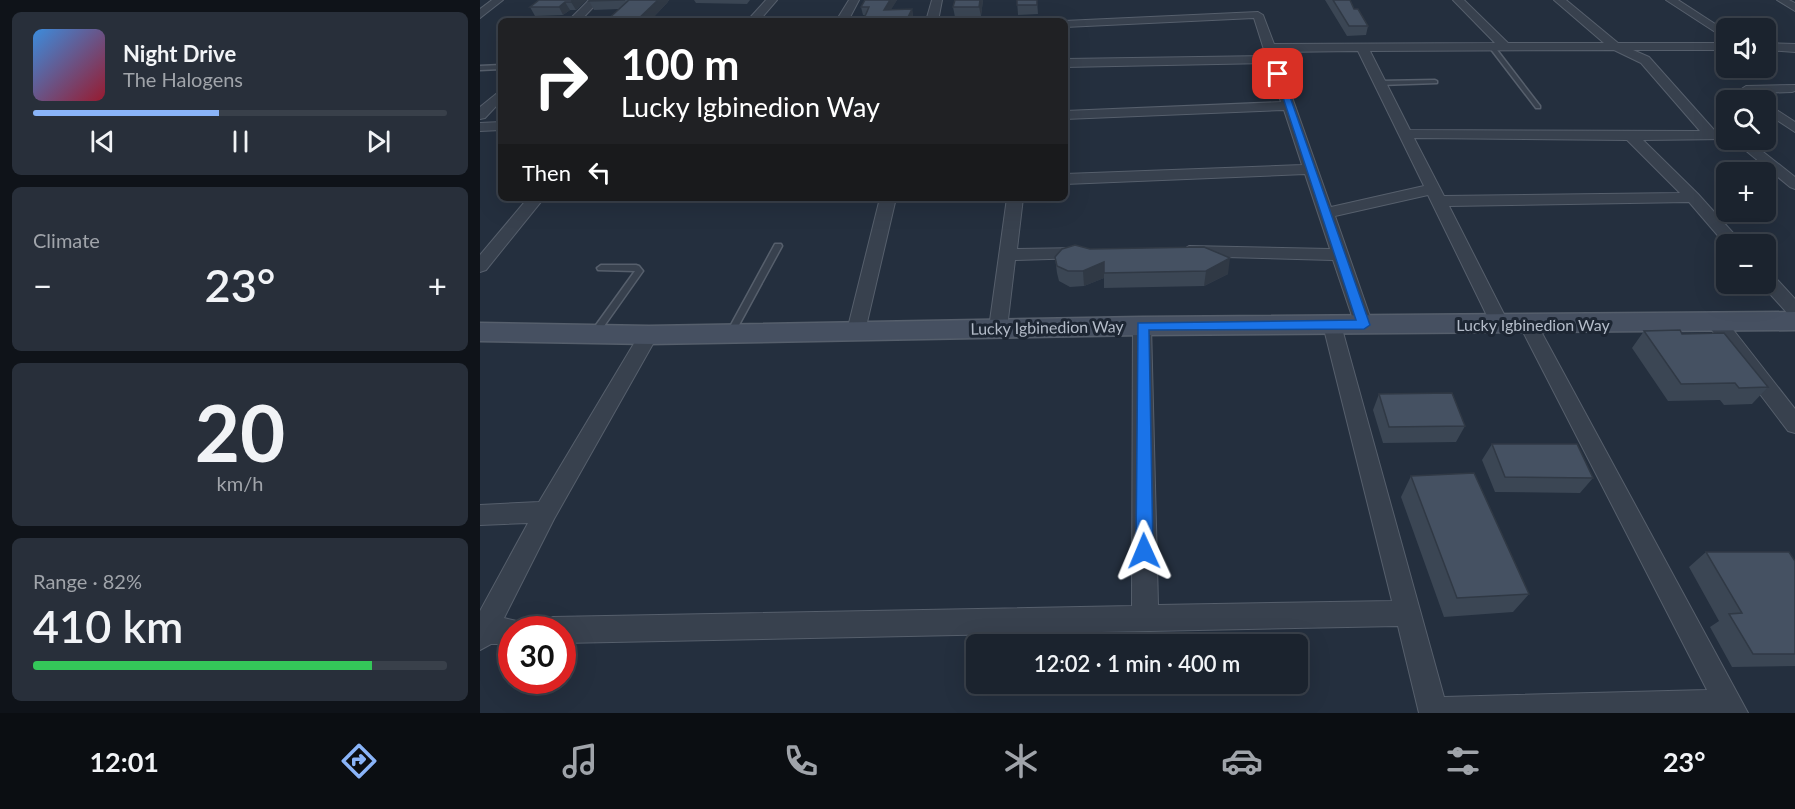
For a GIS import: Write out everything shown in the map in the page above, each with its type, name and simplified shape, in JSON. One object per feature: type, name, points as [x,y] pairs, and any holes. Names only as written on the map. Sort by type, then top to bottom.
[{"type":"street","points":[[577,18],[595,0]]},
{"type":"street","points":[[756,18],[772,0]]},
{"type":"street","points":[[845,18],[854,0]]},
{"type":"street","points":[[933,18],[937,0]]},
{"type":"street","points":[[1249,0],[1258,15],[1272,53],[1288,106],[1364,325]]},
{"type":"street","points":[[1458,0],[1498,47]]},
{"type":"street","points":[[1559,0],[1615,46],[1645,60],[1710,134]]},
{"type":"street","points":[[1671,0],[1716,29]]},
{"type":"street","points":[[1782,0],[1795,8]]},
{"type":"street","points":[[480,15],[490,4]]},
{"type":"street","points":[[1068,24],[1258,15]]},
{"type":"street","points":[[1068,63],[1362,47],[1716,46]]},
{"type":"street","points":[[1362,47],[1500,324]]},
{"type":"street","points":[[1776,47],[1795,48]]},
{"type":"street","points":[[1746,90],[1792,88]]},
{"type":"street","points":[[480,115],[498,97]]},
{"type":"street","points":[[1068,115],[1288,106]]},
{"type":"street","points":[[1776,114],[1795,128]]},
{"type":"street","points":[[480,127],[498,126]]},
{"type":"street","points":[[1406,134],[1716,134]]},
{"type":"street","points":[[1631,136],[1726,234]]},
{"type":"street","points":[[1752,150],[1795,184]]},
{"type":"street","points":[[1068,179],[1310,169]]},
{"type":"street","points":[[1325,213],[1436,195],[1692,197]]},
{"type":"street","points":[[480,266],[534,201]]},
{"type":"street","points":[[856,331],[887,201]]},
{"type":"street","points":[[998,328],[1015,201]]},
{"type":"street","points":[[1172,250],[1340,255]]},
{"type":"street","points":[[1008,255],[1101,252]]},
{"type":"street","points":[[1776,289],[1795,311]]},
{"type":"street","name":"Lucky Igbinedion Way","points":[[480,332],[649,335],[1142,326],[1795,321]]},
{"type":"street","points":[[1717,323],[1795,425]]},
{"type":"street","points":[[1332,325],[1434,712],[1731,708],[1528,324]]},
{"type":"street","points":[[1142,326],[1145,618]]},
{"type":"street","points":[[482,634],[546,512],[649,335]]},
{"type":"street","points":[[480,515],[546,512]]},
{"type":"street","points":[[576,630],[1407,613]]},
{"type":"street","points":[[482,634],[498,632]]},
{"type":"lane","points":[[1498,47],[1538,107]]},
{"type":"lane","points":[[480,68],[498,67]]},
{"type":"lane","points":[[1380,82],[1435,82]]},
{"type":"lane","points":[[730,334],[778,246]]},
{"type":"lane","points":[[594,334],[639,271],[636,268],[601,268]]},
{"type":"building","points":[[539,0],[573,0],[559,7],[530,7]]},
{"type":"building","points":[[629,0],[658,0],[639,18],[609,18]]},
{"type":"building","points":[[865,0],[890,0],[884,10],[912,9],[908,18],[864,18],[869,7],[861,7]]},
{"type":"building","points":[[955,0],[980,0],[979,7],[953,7]]},
{"type":"building","points":[[1017,0],[1037,0],[1037,5],[1017,5]]},
{"type":"building","points":[[1333,0],[1350,0],[1354,9],[1358,9],[1368,26],[1349,26]]},
{"type":"building","points":[[1075,245],[1090,249],[1204,247],[1230,258],[1206,271],[1104,273],[1104,262],[1083,271],[1068,271],[1057,266],[1055,257],[1062,249]]},
{"type":"building","points":[[1680,330],[1682,334],[1724,333],[1768,387],[1739,388],[1735,383],[1681,384],[1644,331]]},
{"type":"building","points":[[1452,393],[1465,426],[1389,427],[1379,394]]},
{"type":"building","points":[[1492,444],[1577,444],[1593,478],[1505,477]]},
{"type":"building","points":[[1474,473],[1529,594],[1457,598],[1411,476]]},
{"type":"building","points":[[1706,552],[1789,552],[1795,561],[1795,654],[1753,654],[1729,614],[1742,613]]},
{"type":"route","points":[[1144,551],[1142,326],[1364,325],[1278,74]]}]
